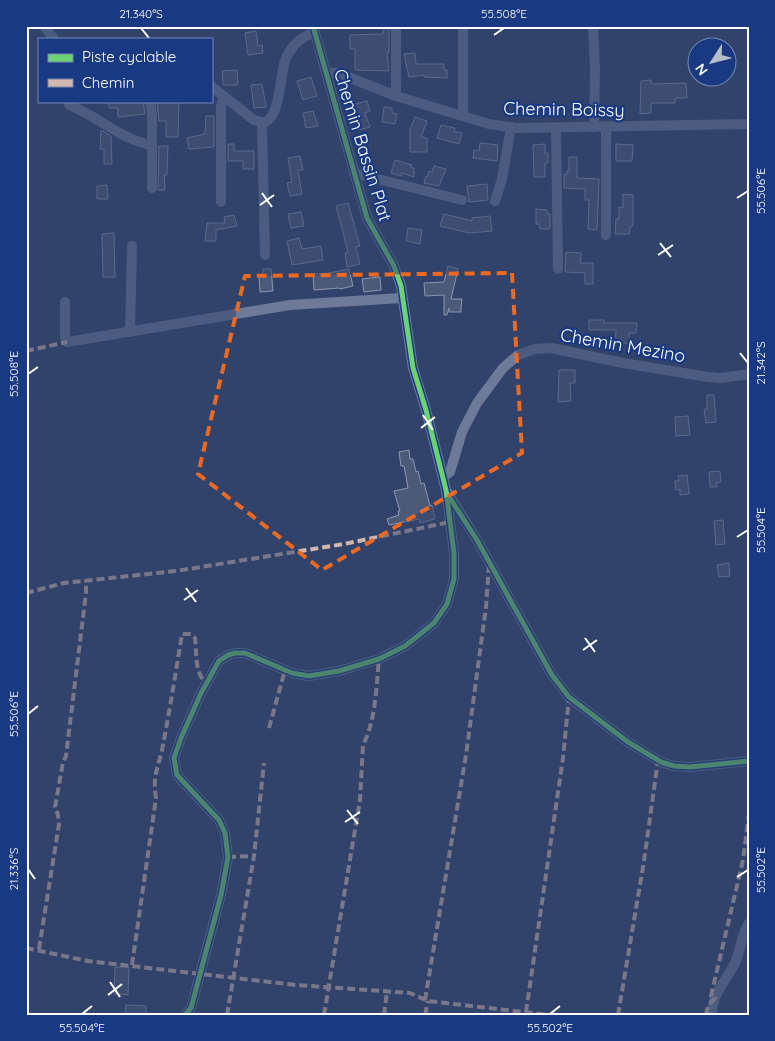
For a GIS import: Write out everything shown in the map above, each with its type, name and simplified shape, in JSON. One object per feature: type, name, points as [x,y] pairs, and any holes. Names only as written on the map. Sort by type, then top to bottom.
[{"type":"street","points":[[44,26],[53,38]]},
{"type":"street","points":[[396,26],[396,96]]},
{"type":"street","points":[[463,115],[464,26]]},
{"type":"street","points":[[593,26],[595,69],[594,127]]},
{"type":"street","points":[[212,87],[254,120],[262,123],[270,119],[276,107],[282,70],[289,53],[314,29]]},
{"type":"street","name":"Chemin Bassin Plat","points":[[185,1015],[191,1008],[210,942],[228,857],[226,833],[219,820],[177,775],[174,758],[201,694],[219,661],[228,655],[245,653],[292,673],[309,676],[339,671],[379,659],[405,646],[434,623],[447,604],[454,579],[454,553],[446,490],[426,410],[413,368],[401,286],[394,266],[367,218],[314,29]]},
{"type":"street","name":"Chemin Boissy","points":[[327,73],[338,73],[396,96],[489,124],[511,127],[556,128],[749,124]]},
{"type":"street","points":[[221,202],[221,107],[224,96]]},
{"type":"street","points":[[150,102],[152,114],[152,188]]},
{"type":"street","points":[[69,105],[78,108],[134,141],[152,145]]},
{"type":"street","points":[[262,123],[265,255]]},
{"type":"street","points":[[495,201],[502,178],[511,127]]},
{"type":"street","points":[[606,127],[606,235]]},
{"type":"street","points":[[556,128],[558,269]]},
{"type":"street","points":[[354,173],[462,200]]},
{"type":"street","points":[[130,332],[132,246]]},
{"type":"street","points":[[65,302],[65,337],[67,342],[290,305],[402,298]]},
{"type":"street","name":"Chemin Mezino","points":[[443,477],[450,472],[462,432],[477,403],[503,368],[518,355],[535,349],[551,348],[623,363],[708,377],[721,378],[749,374]]},
{"type":"street","points":[[446,490],[477,540],[552,675],[569,697],[628,742],[662,762],[674,766],[690,767],[749,761]]},
{"type":"street","points":[[712,1015],[715,998],[736,960],[745,929],[749,923]]},
{"type":"highlighted area","points":[[512,273],[522,453],[322,570],[198,474],[245,276]]},
{"type":"building","points":[[383,26],[389,26],[389,52],[387,52],[389,71],[355,70],[355,49],[350,49],[350,35],[383,34]]},
{"type":"building","points":[[256,31],[258,46],[262,45],[263,53],[248,55],[245,33]]},
{"type":"building","points":[[415,53],[416,64],[444,64],[444,70],[447,70],[447,78],[424,77],[424,75],[409,77],[404,54]]},
{"type":"building","points":[[237,70],[238,85],[223,85],[222,71]]},
{"type":"building","points":[[311,77],[317,96],[303,100],[297,81]]},
{"type":"building","points":[[651,80],[652,84],[686,83],[687,98],[675,98],[675,103],[651,103],[651,113],[640,114],[641,81]]},
{"type":"building","points":[[262,84],[266,107],[254,108],[251,85]]},
{"type":"building","points":[[367,101],[370,111],[365,113],[370,127],[359,130],[352,105]]},
{"type":"building","points":[[109,102],[143,102],[145,114],[118,117],[118,108],[109,108]]},
{"type":"building","points":[[157,102],[179,102],[178,137],[166,137],[166,121],[159,121]]},
{"type":"building","points":[[384,107],[392,108],[392,113],[397,114],[395,124],[382,122]]},
{"type":"building","points":[[313,111],[318,126],[306,128],[303,113]]},
{"type":"building","points":[[206,116],[214,116],[214,147],[189,149],[187,138],[205,134]]},
{"type":"building","points":[[415,117],[427,121],[421,137],[427,138],[427,152],[410,152],[410,130]]},
{"type":"building","points":[[441,125],[455,128],[454,132],[462,133],[459,144],[437,138]]},
{"type":"building","points":[[101,130],[111,136],[112,164],[104,164],[104,149],[100,149]]},
{"type":"building","points":[[480,143],[498,145],[497,161],[473,158],[474,150],[479,151]]},
{"type":"building","points":[[228,144],[234,144],[234,151],[254,151],[254,169],[243,169],[243,161],[228,161]]},
{"type":"building","points":[[545,144],[545,153],[548,153],[548,163],[545,163],[545,177],[534,177],[533,145]]},
{"type":"building","points":[[616,144],[633,145],[632,161],[616,161]]},
{"type":"building","points":[[159,146],[168,146],[167,175],[164,175],[165,190],[158,190]]},
{"type":"building","points":[[300,156],[303,170],[298,170],[302,194],[290,196],[287,183],[292,182],[288,158]]},
{"type":"building","points":[[569,157],[577,157],[577,178],[599,179],[597,230],[588,229],[589,200],[585,200],[585,189],[564,188],[564,174],[567,174],[567,171],[569,171]]},
{"type":"building","points":[[395,160],[412,165],[414,177],[402,173],[401,176],[391,173]]},
{"type":"building","points":[[434,166],[446,169],[439,186],[424,183],[426,176],[429,171],[432,172]]},
{"type":"building","points":[[487,184],[488,200],[469,202],[467,186]]},
{"type":"building","points":[[107,185],[108,199],[97,199],[97,186]]},
{"type":"building","points":[[623,194],[633,195],[633,225],[630,228],[629,234],[615,234],[616,219],[619,219],[619,207],[623,208]]},
{"type":"building","points":[[348,203],[360,246],[356,247],[360,264],[347,267],[345,253],[348,252],[336,206]]},
{"type":"building","points":[[536,209],[547,210],[547,214],[550,214],[550,229],[540,229],[539,224],[536,224]]},
{"type":"building","points":[[301,212],[304,226],[291,228],[288,214]]},
{"type":"building","points":[[444,214],[472,221],[472,218],[490,216],[492,231],[469,233],[440,226]]},
{"type":"building","points":[[234,215],[237,226],[216,230],[216,241],[205,241],[207,223],[225,223],[224,217]]},
{"type":"building","points":[[408,228],[422,230],[420,244],[406,241]]},
{"type":"building","points":[[114,233],[115,277],[103,277],[102,234]]},
{"type":"building","points":[[299,238],[302,249],[321,246],[323,260],[292,265],[287,241]]},
{"type":"building","points":[[566,252],[581,253],[580,263],[593,263],[593,284],[585,284],[585,273],[565,272]]},
{"type":"building","points":[[448,266],[458,269],[451,299],[462,299],[461,312],[449,312],[449,308],[447,315],[444,315],[444,295],[425,296],[424,283],[444,282]]},
{"type":"building","points":[[263,269],[271,269],[273,291],[260,292],[259,276],[263,276]]},
{"type":"building","points":[[349,269],[353,286],[340,289],[314,290],[313,274]]},
{"type":"building","points":[[380,277],[381,290],[364,292],[362,279]]},
{"type":"building","points":[[589,320],[604,320],[604,323],[637,323],[636,333],[629,333],[629,343],[615,343],[616,330],[589,330]]},
{"type":"building","points":[[559,370],[575,370],[575,383],[570,383],[571,401],[558,402]]},
{"type":"building","points":[[707,395],[714,395],[716,422],[706,423],[704,409],[707,409]]},
{"type":"building","points":[[688,416],[690,435],[676,436],[675,417]]},
{"type":"building","points":[[409,450],[410,459],[413,459],[421,484],[424,483],[435,519],[420,523],[419,519],[389,525],[387,519],[399,515],[398,511],[400,511],[394,491],[408,488],[399,452]]},
{"type":"building","points":[[720,471],[721,482],[716,483],[717,487],[710,487],[709,472]]},
{"type":"building","points":[[687,475],[689,494],[680,495],[680,489],[676,490],[675,481],[679,481],[678,476]]},
{"type":"building","points":[[723,520],[725,544],[716,545],[714,521]]},
{"type":"building","points":[[729,563],[730,576],[719,577],[717,565]]},
{"type":"building","points":[[115,967],[129,967],[128,995],[114,994]]},
{"type":"building","points":[[126,1005],[146,1006],[146,1015],[125,1015]]},
{"type":"marked path","points":[[26,351],[67,342]]},
{"type":"marked path","points":[[26,593],[64,583],[176,571],[344,544],[450,522]]},
{"type":"marked path","points":[[425,1000],[466,755],[486,607],[489,564]]},
{"type":"marked path","points":[[39,949],[59,824],[55,807],[63,762],[66,756],[86,580]]},
{"type":"marked path","points":[[132,965],[156,798],[155,776],[171,703],[182,634],[191,634],[195,638],[198,668],[206,684]]},
{"type":"marked path","points":[[324,1015],[360,800],[363,745],[371,725],[379,659]]},
{"type":"marked path","points":[[269,728],[285,670]]},
{"type":"marked path","points":[[526,1012],[563,758],[569,697]]},
{"type":"marked path","points":[[618,1015],[644,861],[658,760]]},
{"type":"marked path","points":[[227,1015],[254,856],[264,763]]},
{"type":"marked path","points":[[706,1015],[708,1006],[715,998],[711,996],[743,860],[749,814]]},
{"type":"marked path","points":[[228,857],[254,856]]},
{"type":"marked path","points":[[26,948],[88,961],[296,985],[410,993],[428,1001],[549,1015]]},
{"type":"marked path","points":[[384,1015],[387,992]]},
{"type":"marked path","points":[[425,1015],[428,1001]]},
{"type":"cycle path","points":[[185,1015],[191,1008],[221,895],[228,857],[225,833],[219,820],[177,775],[174,758],[201,693],[219,661],[228,655],[245,653],[292,673],[309,676],[339,671],[379,659],[405,646],[434,623],[447,604],[454,579],[454,553],[446,490],[426,410],[413,368],[401,286],[394,266],[367,218],[313,26]]},
{"type":"cycle path","points":[[448,495],[477,540],[552,675],[569,697],[628,742],[661,762],[674,766],[690,767],[749,761]]}]
